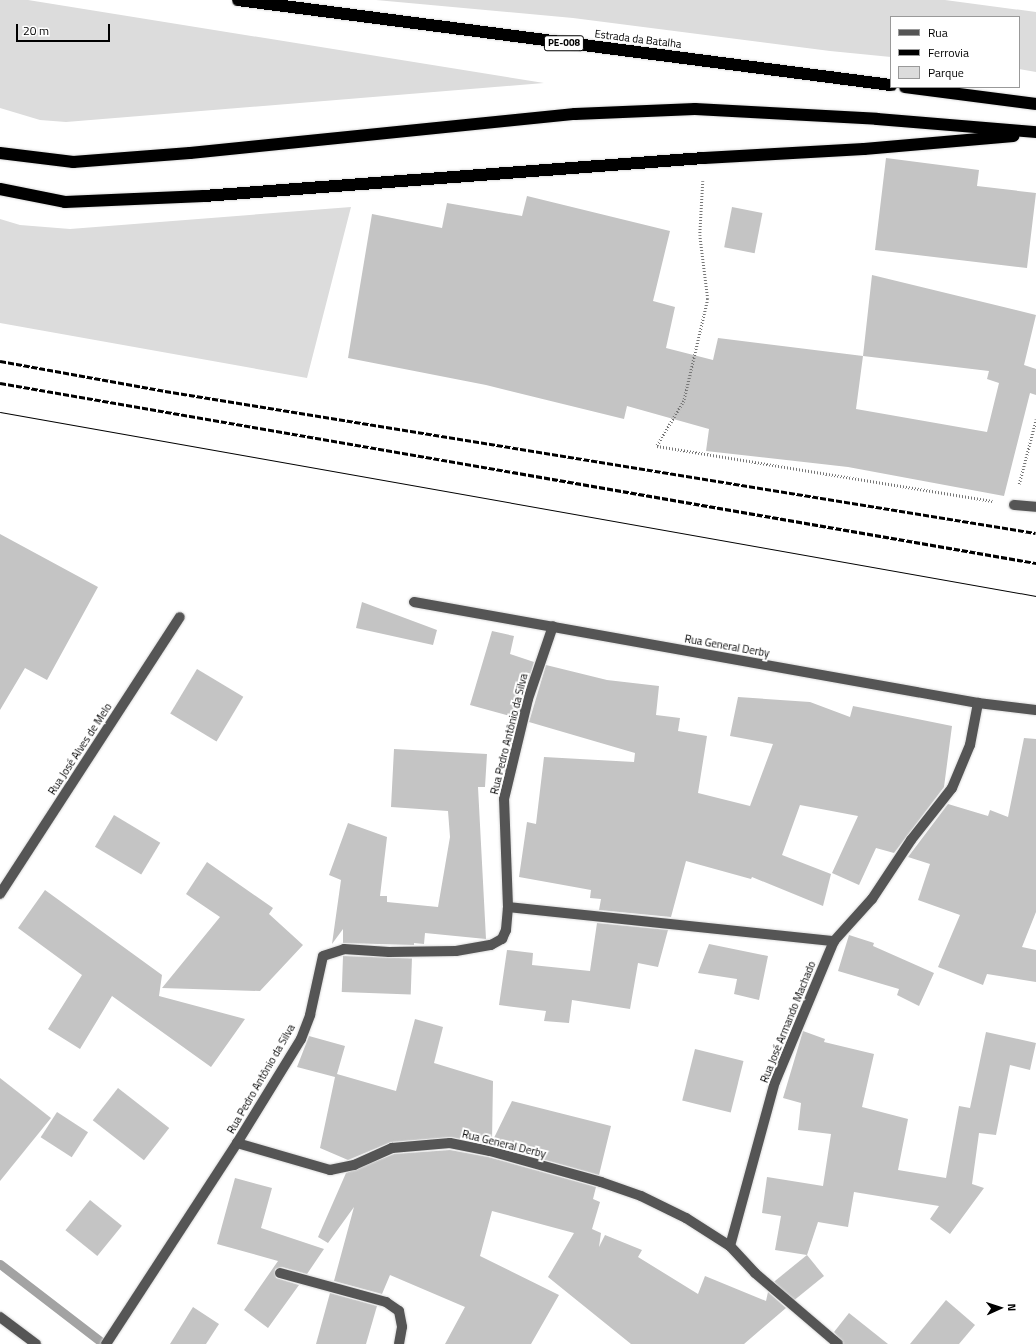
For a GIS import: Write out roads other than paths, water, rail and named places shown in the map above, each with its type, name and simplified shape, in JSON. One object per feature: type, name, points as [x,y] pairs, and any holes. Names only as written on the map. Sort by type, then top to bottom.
[{"type":"highway","name":"Estrada da Batalha","points":[[238,0],[890,85]]},
{"type":"highway","points":[[913,88],[1036,104]]},
{"type":"highway","points":[[0,153],[73,162],[190,153],[575,114],[695,109],[877,119],[1036,133]]},
{"type":"highway","points":[[0,189],[65,202],[204,196],[704,158],[864,149],[1036,133]]},
{"type":"street","points":[[1014,505],[1036,507]]},
{"type":"street","name":"Rua General Derby","points":[[414,602],[978,703],[1036,710]]},
{"type":"street","name":"Rua José Alves de Melo","points":[[0,894],[180,617]]},
{"type":"street","name":"Rua Pedro Antônio da Silva","points":[[109,1340],[238,1143],[301,1039],[310,1015],[323,956],[344,949],[389,952],[456,950],[492,944],[502,939],[506,930],[508,907],[504,799],[528,699],[553,626]]},
{"type":"street","name":"Rua José Armando Machado","points":[[730,1246],[774,1082],[834,941],[852,924],[872,899],[911,840],[952,788],[970,745],[978,703]]},
{"type":"street","points":[[508,907],[834,941]]},
{"type":"street","name":"Rua General Derby","points":[[238,1143],[330,1170],[354,1165],[392,1148],[429,1143],[450,1143],[490,1151],[601,1182],[641,1196],[686,1218],[730,1246]]},
{"type":"street","points":[[730,1246],[755,1272],[838,1344]]},
{"type":"street","points":[[280,1273],[386,1302],[399,1311],[402,1327],[399,1344]]},
{"type":"street","points":[[0,1317],[36,1344]]},
{"type":"waterway","points":[[0,1264],[104,1344]]},
{"type":"tram line","points":[[0,412],[1036,596]]},
{"type":"railway","points":[[0,361],[165,391],[1036,533]]},
{"type":"railway","points":[[0,383],[1036,563]]}]
